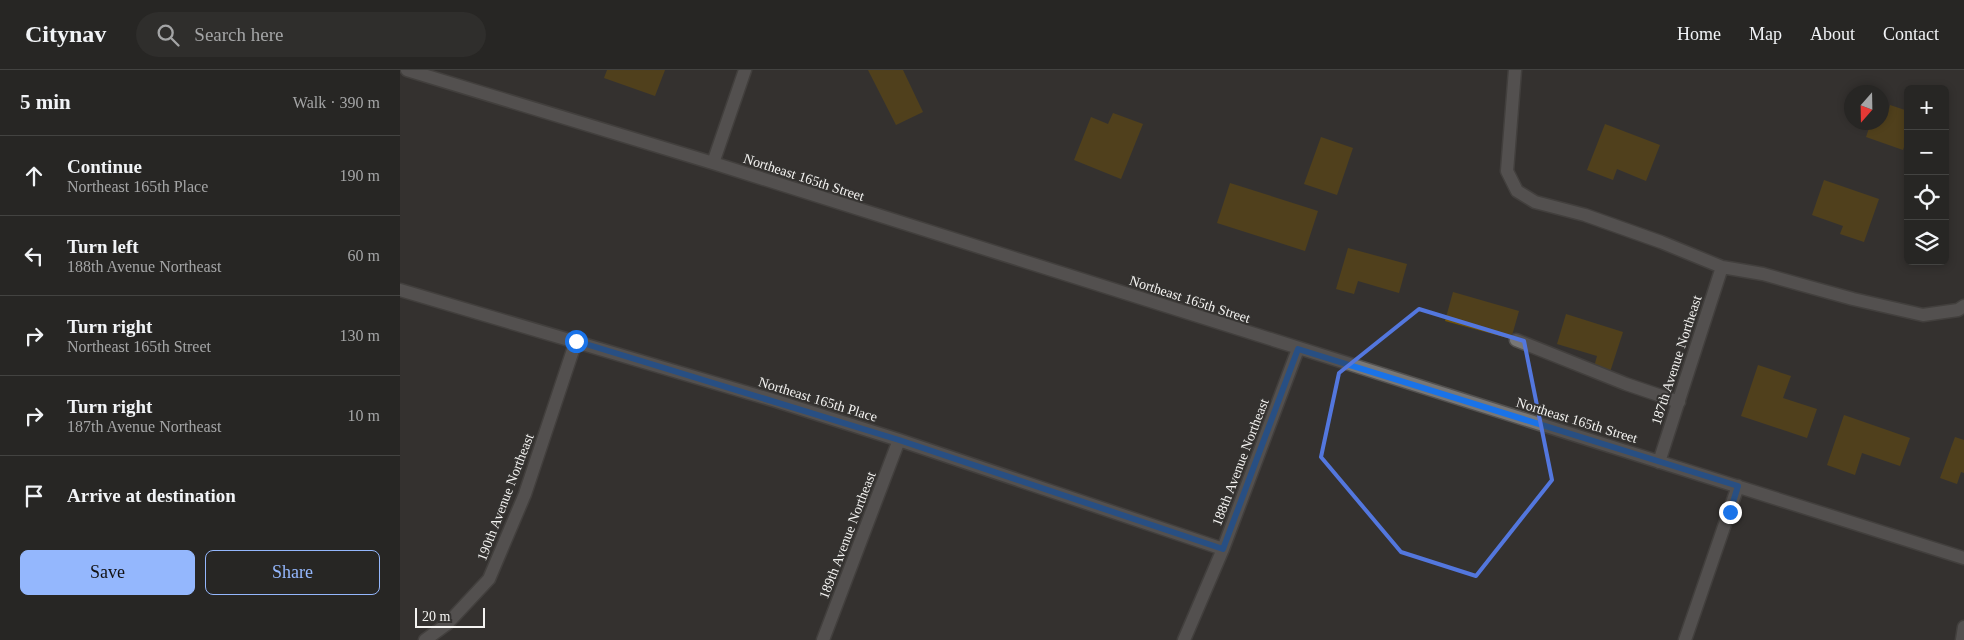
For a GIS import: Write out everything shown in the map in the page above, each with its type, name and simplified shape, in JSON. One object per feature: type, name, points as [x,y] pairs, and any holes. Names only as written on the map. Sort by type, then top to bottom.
[{"type":"street","name":"Northeast 165th Street","points":[[408,70],[713,163],[1964,558]]},
{"type":"street","points":[[713,163],[745,70]]},
{"type":"street","points":[[1514,70],[1506,171],[1517,190],[1535,202],[1585,215],[1661,242],[1722,267],[1763,274],[1853,299],[1923,315],[1958,310],[1964,306]]},
{"type":"street","name":"187th Avenue Northeast","points":[[1659,462],[1722,267]]},
{"type":"street","name":"Northeast 165th Place","points":[[400,290],[576,341],[899,440],[1223,549]]},
{"type":"street","points":[[1516,340],[1679,402]]},
{"type":"street","name":"190th Avenue Northeast","points":[[425,640],[447,624],[489,579],[525,494],[576,341]]},
{"type":"street","name":"188th Avenue Northeast","points":[[1184,640],[1223,549],[1298,349]]},
{"type":"street","name":"189th Avenue Northeast","points":[[823,640],[899,440]]},
{"type":"street","points":[[1685,640],[1738,486]]},
{"type":"street","points":[[1962,640],[1964,628]]},
{"type":"highlighted area","points":[[1419,309],[1524,341],[1552,480],[1476,576],[1401,552],[1321,457],[1339,373]]},
{"type":"building","points":[[607,70],[665,70],[655,96],[604,78]]},
{"type":"building","points":[[868,70],[903,70],[923,112],[896,125]]},
{"type":"building","points":[[1890,105],[1904,110],[1903,150],[1866,137],[1868,130],[1889,130]]},
{"type":"building","points":[[1113,113],[1143,124],[1121,179],[1074,160],[1091,117],[1108,124]]},
{"type":"building","points":[[1605,124],[1660,145],[1646,181],[1617,169],[1613,180],[1587,170]]},
{"type":"building","points":[[1321,137],[1353,148],[1337,195],[1304,184]]},
{"type":"building","points":[[1824,180],[1879,199],[1864,242],[1840,234],[1843,226],[1812,215]]},
{"type":"building","points":[[1230,183],[1318,211],[1305,251],[1217,223]]},
{"type":"building","points":[[1348,248],[1407,264],[1399,293],[1358,281],[1354,294],[1336,289]]},
{"type":"building","points":[[1453,292],[1519,311],[1511,339],[1445,321]]},
{"type":"building","points":[[1566,314],[1623,332],[1610,372],[1594,367],[1597,356],[1557,344]]},
{"type":"building","points":[[1758,365],[1791,376],[1783,398],[1817,409],[1807,438],[1741,416]]},
{"type":"building","points":[[1844,415],[1910,438],[1900,466],[1862,453],[1855,475],[1827,465]]},
{"type":"building","points":[[1955,437],[1964,440],[1964,473],[1961,472],[1957,484],[1940,478]]},
{"type":"route","points":[[576,341],[899,440],[1223,549],[1298,349],[1738,486],[1730,512]]}]
